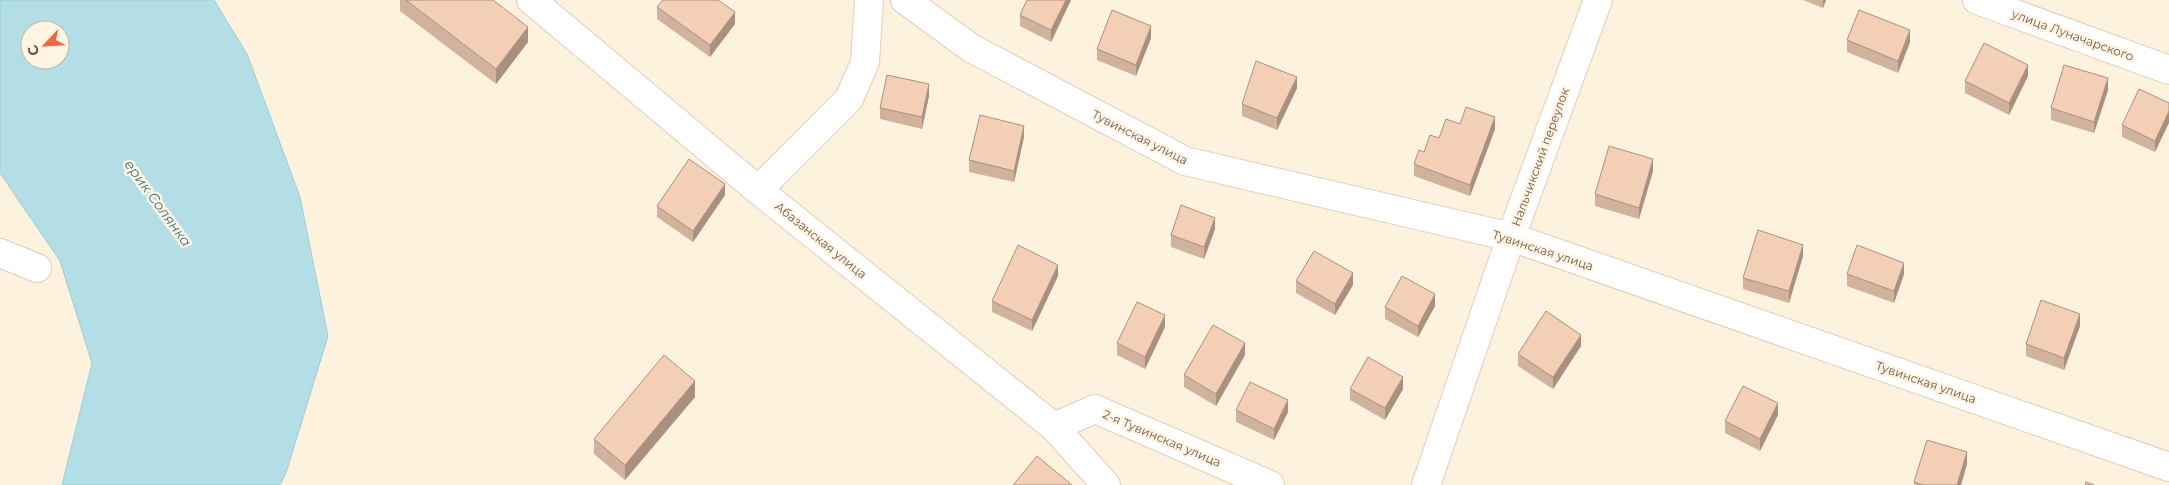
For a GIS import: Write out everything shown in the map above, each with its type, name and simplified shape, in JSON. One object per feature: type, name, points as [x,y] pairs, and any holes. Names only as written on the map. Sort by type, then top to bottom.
[{"type":"street","name":"Абазанская улица","points":[[531,0],[758,190],[1054,427],[1106,485]]},
{"type":"street","points":[[758,190],[849,99],[865,62],[869,0]]},
{"type":"street","name":"Тувинская улица","points":[[905,0],[971,48],[1185,161],[1511,237],[2169,467]]},
{"type":"street","name":"Нальчикский переулок","points":[[1426,485],[1511,237],[1598,0]]},
{"type":"street","name":"улица Луначарского","points":[[1977,0],[2169,70]]},
{"type":"street","points":[[0,253],[37,268]]},
{"type":"street","name":"2-я Тувинская улица","points":[[1054,427],[1095,409],[1270,485]]},
{"type":"water","name":"ерик Солянка","points":[[0,0],[214,0],[247,54],[300,197],[328,336],[286,473],[280,485],[62,485],[92,363],[60,261],[0,173]]},
{"type":"building","points":[[406,0],[493,0],[528,27],[496,69]]},
{"type":"building","points":[[663,0],[718,0],[735,12],[710,45],[657,7]]},
{"type":"building","points":[[1027,0],[1066,0],[1051,30],[1020,15]]},
{"type":"building","points":[[1112,10],[1151,26],[1136,65],[1097,49]]},
{"type":"building","points":[[1859,10],[1910,30],[1898,61],[1847,40]]},
{"type":"building","points":[[1984,43],[2028,65],[2009,103],[1965,81]]},
{"type":"building","points":[[1256,61],[1297,77],[1277,118],[1242,104]]},
{"type":"building","points":[[2064,65],[2108,78],[2094,122],[2051,108]]},
{"type":"building","points":[[887,75],[929,84],[922,117],[880,108]]},
{"type":"building","points":[[2139,89],[2169,103],[2169,111],[2155,141],[2122,125]]},
{"type":"building","points":[[1466,107],[1495,117],[1470,185],[1414,164],[1419,150],[1424,152],[1430,135],[1439,138],[1446,119],[1460,124]]},
{"type":"building","points":[[980,115],[1024,126],[1014,171],[969,160]]},
{"type":"building","points":[[1609,146],[1653,159],[1639,208],[1595,194]]},
{"type":"building","points":[[689,159],[725,184],[693,231],[657,206]]},
{"type":"building","points":[[1181,205],[1215,218],[1204,247],[1171,235]]},
{"type":"building","points":[[1758,230],[1803,245],[1789,291],[1743,278]]},
{"type":"building","points":[[1018,245],[1058,265],[1032,320],[992,301]]},
{"type":"building","points":[[1857,245],[1904,263],[1894,291],[1847,274]]},
{"type":"building","points":[[1314,251],[1353,273],[1335,304],[1296,281]]},
{"type":"building","points":[[1402,276],[1435,294],[1418,326],[1385,307]]},
{"type":"building","points":[[2041,300],[2080,314],[2064,358],[2026,344]]},
{"type":"building","points":[[1137,302],[1165,315],[1145,357],[1117,343]]},
{"type":"building","points":[[1546,311],[1581,335],[1553,377],[1518,354]]},
{"type":"building","points":[[1213,325],[1245,343],[1216,394],[1184,375]]},
{"type":"building","points":[[664,355],[695,381],[625,465],[594,439]]},
{"type":"building","points":[[1368,357],[1403,377],[1385,408],[1350,389]]},
{"type":"building","points":[[1250,382],[1288,400],[1274,429],[1236,410]]},
{"type":"building","points":[[1743,386],[1778,403],[1760,439],[1725,421]]},
{"type":"building","points":[[1927,440],[1967,452],[1957,485],[1923,485],[1914,482]]},
{"type":"building","points":[[1037,456],[1072,485],[1013,485]]}]
